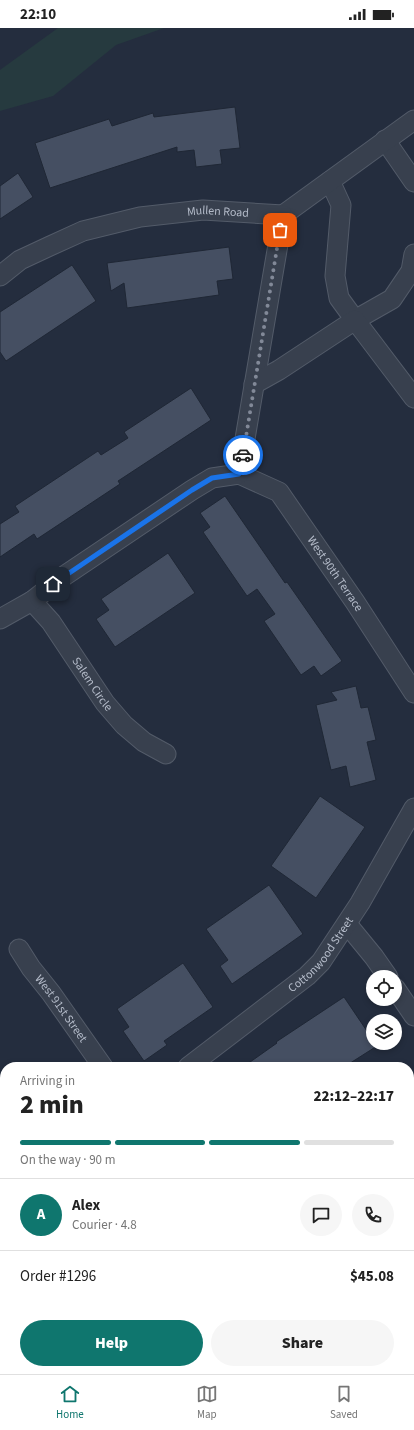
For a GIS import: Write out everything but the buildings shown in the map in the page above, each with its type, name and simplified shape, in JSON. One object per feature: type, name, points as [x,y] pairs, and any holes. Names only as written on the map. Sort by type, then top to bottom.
[{"type":"street","points":[[0,619],[32,601],[64,576],[192,490],[212,478],[239,474],[283,215],[414,120]]},
{"type":"street","points":[[385,140],[414,182]]},
{"type":"street","points":[[330,180],[341,205],[335,276],[338,298],[414,398]]},
{"type":"street","name":"Mullen Road","points":[[0,276],[20,260],[83,231],[133,218],[203,210],[283,215]]},
{"type":"street","points":[[254,384],[279,370],[355,320],[392,299],[411,271],[414,254]]},
{"type":"street","name":"West 90th Terrace","points":[[239,474],[279,492],[414,693]]},
{"type":"street","name":"Salem Circle","points":[[32,601],[51,622],[106,703],[124,725],[144,742],[166,754]]},
{"type":"street","name":"Cottonwood Street","points":[[195,1062],[307,976],[322,962],[360,903],[414,808]]},
{"type":"street","points":[[347,924],[374,956],[383,970]]},
{"type":"street","name":"West 91st Street","points":[[19,949],[31,968],[51,993],[99,1062]]},
{"type":"street","points":[[402,998],[414,1016]]},
{"type":"green space","points":[[58,28],[164,28],[116,45],[53,96],[0,111],[0,70]]},
{"type":"way so far","points":[[243,455],[280,230]]},
{"type":"route","points":[[53,584],[212,478],[239,474],[243,455]]}]
